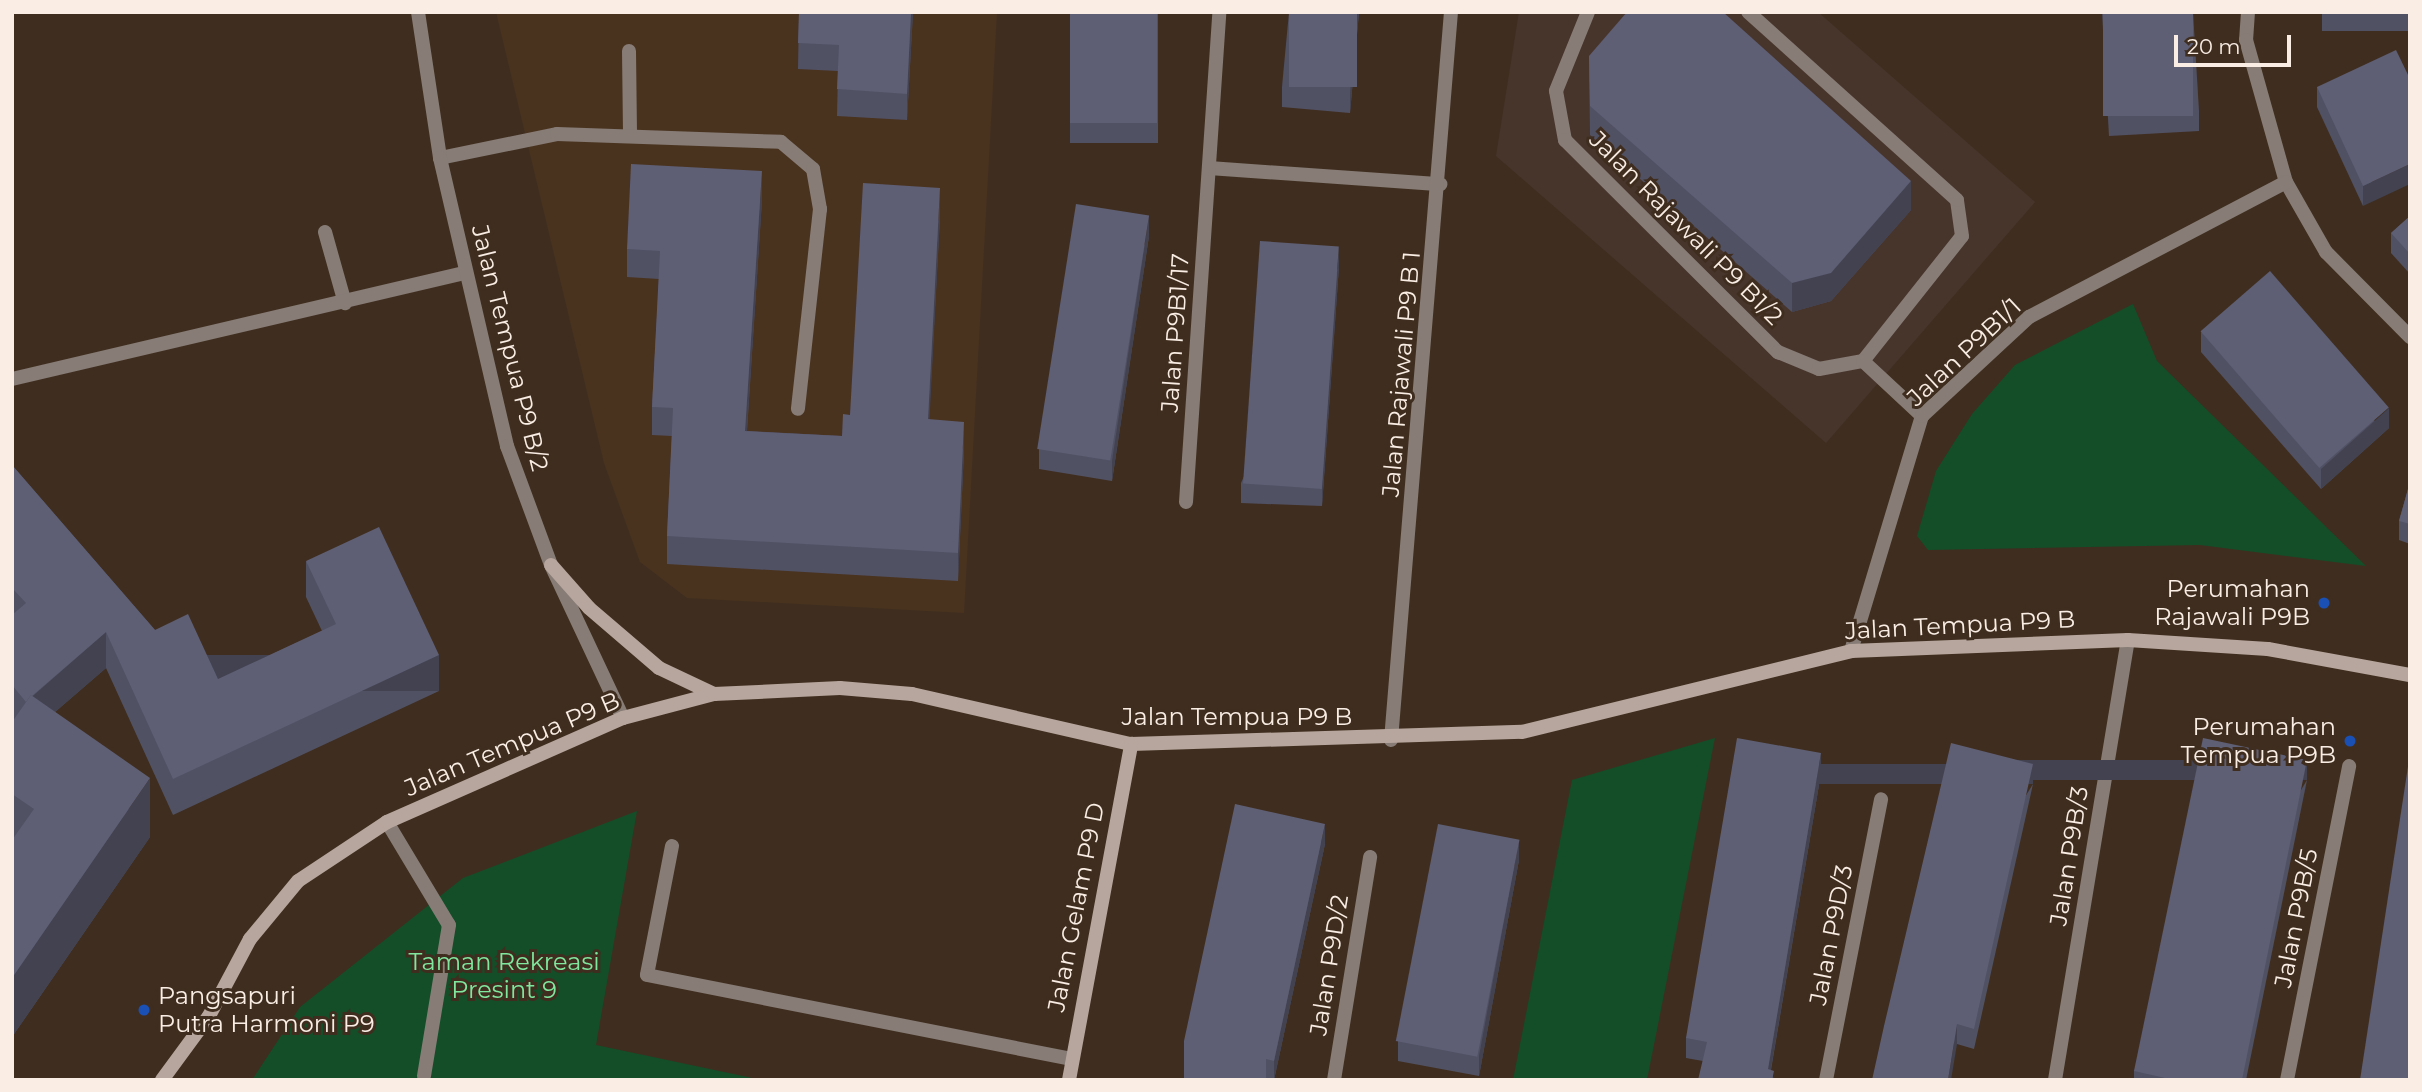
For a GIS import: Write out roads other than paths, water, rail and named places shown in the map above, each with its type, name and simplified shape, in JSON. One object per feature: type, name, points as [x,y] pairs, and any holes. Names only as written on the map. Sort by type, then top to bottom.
[{"type":"street","name":"Jalan Tempua P9 B/2","points":[[418,12],[440,158],[507,446],[551,565],[623,718]]},
{"type":"street","name":"Jalan P9B1/17","points":[[1186,502],[1219,12]]},
{"type":"street","name":"Jalan Rajawali P9 B 1","points":[[1391,740],[1440,184],[1451,12]]},
{"type":"street","name":"Jalan Rajawali P9 B1/2","points":[[1588,12],[1556,91],[1565,140],[1779,352],[1819,369],[1863,361]]},
{"type":"street","points":[[1748,12],[1957,200],[1962,236],[1863,361],[1922,416]]},
{"type":"street","points":[[2248,12],[2246,40],[2274,158],[2326,252],[2410,337]]},
{"type":"street","points":[[629,51],[630,132]]},
{"type":"street","points":[[440,158],[556,134],[630,132],[780,142],[813,169],[820,209],[798,409]]},
{"type":"street","points":[[1209,167],[1440,184]]},
{"type":"street","name":"Jalan P9B1/1","points":[[1852,651],[1922,416],[2029,317],[2286,181]]},
{"type":"street","points":[[324,232],[345,303]]},
{"type":"street","points":[[12,379],[345,303],[465,272]]},
{"type":"street","points":[[551,565],[589,608],[659,668],[714,694]]},
{"type":"street","name":"Jalan Tempua P9 B","points":[[163,1080],[209,1016],[250,939],[298,881],[387,822],[623,718],[714,694],[840,688],[912,694],[1131,744],[1391,740],[1522,733],[1852,651],[2128,640],[2268,649],[2410,675]]},
{"type":"street","name":"Jalan P9B/3","points":[[2055,1080],[2128,640]]},
{"type":"street","name":"Jalan Gelam P9 D","points":[[1069,1080],[1070,1059],[1131,744]]},
{"type":"street","name":"Jalan P9B/5","points":[[2287,1080],[2349,766]]},
{"type":"street","name":"Jalan P9D/3","points":[[1826,1080],[1881,799]]},
{"type":"street","points":[[387,822],[449,925],[424,1076]]},
{"type":"street","points":[[673,846],[647,975],[1070,1059]]},
{"type":"street","name":"Jalan P9D/2","points":[[1334,1080],[1370,857]]},
{"type":"place","name":"Perumahan Rajawali P9B","points":[[2324,603]]},
{"type":"place","name":"Perumahan Tempua P9B","points":[[2350,741]]},
{"type":"place","name":"Pangsapuri Putra Harmoni P9","points":[[144,1010]]},
{"type":"park label","name":"Taman Rekreasi Presint 9","points":[[504,976]]}]
